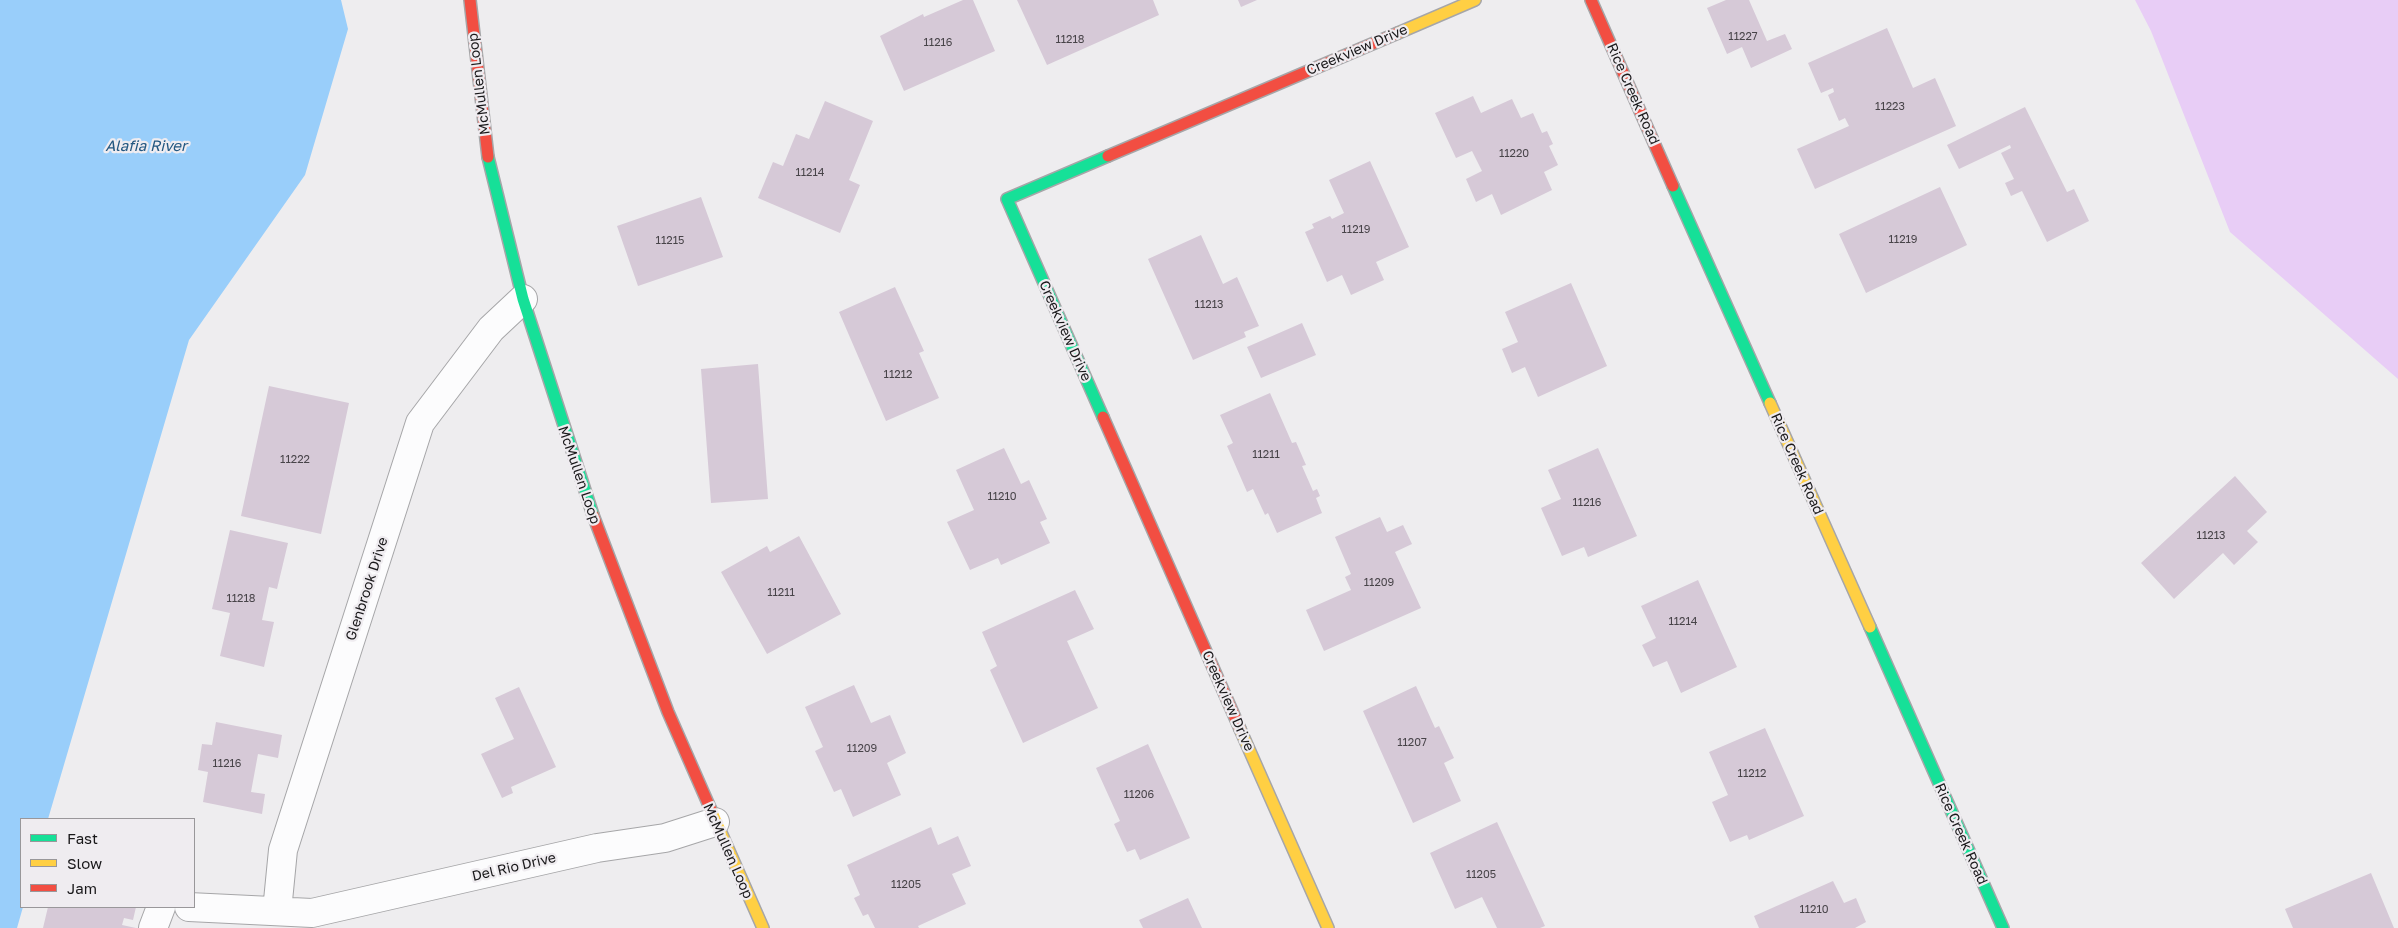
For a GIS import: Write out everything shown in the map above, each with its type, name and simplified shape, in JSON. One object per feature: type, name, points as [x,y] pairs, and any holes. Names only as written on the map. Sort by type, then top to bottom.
[{"type":"street","name":"McMullen Loop","points":[[470,0],[489,163],[523,299],[593,516],[668,712],[714,822],[763,928]]},
{"type":"street","name":"Creekview Drive","points":[[1328,928],[1006,199],[1475,0]]},
{"type":"street","name":"Rice Creek Road","points":[[1591,0],[2003,928]]},
{"type":"street","name":"Glenbrook Drive","points":[[277,911],[283,850],[420,423],[490,329],[523,299]]},
{"type":"street","name":"Del Rio Drive","points":[[195,907],[277,911],[312,921],[597,848],[665,838],[714,822]]},
{"type":"street","points":[[153,928],[161,908]]},
{"type":"shaded area","points":[[2135,0],[2398,0],[2398,379],[2230,232],[2151,31]]},
{"type":"water","name":"Alafia River","points":[[0,0],[341,0],[348,29],[305,175],[189,340],[48,818],[20,818],[20,908],[23,908],[17,928],[0,928]]},
{"type":"building","points":[[963,0],[973,0],[995,51],[904,91],[880,36],[923,14],[924,17]]},
{"type":"building","points":[[1017,0],[1153,0],[1159,15],[1047,65]]},
{"type":"building","points":[[1238,0],[1257,0],[1241,7]]},
{"type":"building","points":[[1726,0],[1749,0],[1767,41],[1785,34],[1792,49],[1751,68],[1742,47],[1727,54],[1707,8]]},
{"type":"building","points":[[1887,28],[1913,88],[1935,78],[1956,126],[1815,189],[1797,149],[1849,126],[1845,118],[1839,121],[1828,95],[1834,92],[1833,88],[1821,93],[1808,63]]},
{"type":"building","points":[[1473,96],[1481,113],[1512,99],[1521,118],[1533,113],[1542,133],[1547,131],[1553,144],[1549,146],[1558,165],[1544,172],[1552,190],[1501,215],[1492,194],[1476,202],[1466,179],[1482,171],[1472,151],[1456,158],[1435,113]]},
{"type":"building","points":[[825,101],[873,121],[849,180],[860,185],[840,233],[758,198],[773,162],[783,166],[796,134],[809,139]]},
{"type":"building","points":[[2025,107],[2067,192],[2074,189],[2089,221],[2047,242],[2022,191],[2011,196],[2005,183],[2014,179],[2001,153],[2011,148],[2010,145],[1959,169],[1947,145]]},
{"type":"building","points":[[1370,161],[1409,247],[1376,262],[1384,280],[1351,295],[1342,275],[1327,282],[1305,232],[1314,228],[1312,224],[1330,216],[1332,219],[1344,213],[1329,180]]},
{"type":"building","points":[[1940,187],[1967,245],[1866,293],[1839,234]]},
{"type":"building","points":[[701,197],[723,257],[638,286],[617,226]]},
{"type":"building","points":[[1201,235],[1223,284],[1237,277],[1259,326],[1244,332],[1246,337],[1193,360],[1148,259]]},
{"type":"building","points":[[1571,283],[1607,366],[1538,397],[1525,367],[1512,373],[1502,349],[1518,342],[1505,312]]},
{"type":"building","points":[[895,287],[924,351],[919,353],[939,398],[886,421],[839,312]]},
{"type":"building","points":[[1302,323],[1316,355],[1261,378],[1247,347]]},
{"type":"building","points":[[758,364],[768,499],[711,503],[701,369]]},
{"type":"building","points":[[269,386],[349,403],[321,534],[241,516]]},
{"type":"building","points":[[1270,393],[1292,443],[1296,442],[1306,465],[1302,466],[1313,491],[1317,489],[1320,496],[1316,498],[1322,513],[1277,533],[1268,513],[1265,515],[1253,489],[1247,492],[1227,446],[1233,443],[1220,415]]},
{"type":"building","points":[[1004,448],[1021,484],[1029,480],[1047,519],[1040,522],[1050,543],[1001,565],[998,558],[970,570],[947,522],[974,510],[956,470]]},
{"type":"building","points":[[1598,448],[1637,536],[1588,557],[1584,547],[1562,556],[1541,508],[1561,499],[1548,470]]},
{"type":"building","points":[[2235,476],[2267,512],[2247,531],[2258,542],[2234,565],[2223,553],[2174,599],[2141,563]]},
{"type":"building","points":[[1380,517],[1387,532],[1403,525],[1412,544],[1395,552],[1421,608],[1324,651],[1306,610],[1351,590],[1345,577],[1351,574],[1335,537]]},
{"type":"building","points":[[230,530],[288,543],[277,589],[269,587],[262,620],[274,622],[264,667],[220,656],[230,613],[212,609]]},
{"type":"building","points":[[799,536],[841,614],[767,654],[721,572],[767,546],[770,552]]},
{"type":"building","points":[[1698,580],[1737,667],[1681,693],[1667,661],[1653,667],[1642,645],[1656,638],[1641,606]]},
{"type":"building","points":[[1075,590],[1094,629],[1067,641],[1098,708],[1023,743],[990,670],[997,666],[982,632]]},
{"type":"building","points":[[854,685],[871,723],[890,715],[906,753],[887,763],[901,795],[853,817],[841,789],[834,792],[815,751],[823,747],[805,707]]},
{"type":"building","points":[[1416,686],[1435,728],[1439,726],[1454,758],[1444,763],[1461,801],[1413,823],[1363,711]]},
{"type":"building","points":[[519,687],[556,767],[511,787],[513,793],[502,798],[481,754],[514,739],[495,698]]},
{"type":"building","points":[[216,722],[282,735],[278,758],[258,754],[251,792],[265,794],[262,814],[203,802],[208,772],[198,770],[202,744],[212,745]]},
{"type":"building","points":[[1765,728],[1804,816],[1749,840],[1747,835],[1730,842],[1712,802],[1728,795],[1709,752]]},
{"type":"building","points":[[1148,744],[1190,838],[1140,860],[1135,849],[1127,852],[1114,824],[1120,821],[1096,768]]},
{"type":"building","points":[[1497,822],[1545,926],[1540,928],[1497,928],[1482,897],[1455,909],[1430,853]]},
{"type":"building","points":[[931,827],[938,845],[958,836],[971,866],[952,874],[966,904],[918,926],[919,928],[875,928],[868,914],[863,916],[854,898],[860,895],[847,865]]},
{"type":"building","points":[[2371,873],[2394,928],[2293,928],[2285,909]]},
{"type":"building","points":[[1833,881],[1844,903],[1856,898],[1866,922],[1855,928],[1759,928],[1754,916]]},
{"type":"building","points":[[1188,898],[1202,928],[1143,928],[1139,920]]},
{"type":"building","points":[[48,908],[136,908],[133,920],[124,918],[122,925],[136,928],[43,928]]},
{"type":"traffic: fast","points":[[1103,417],[1007,199],[1108,156]]},
{"type":"traffic: fast","points":[[488,157],[523,299],[593,515]]},
{"type":"traffic: fast","points":[[1673,186],[1770,403]]},
{"type":"traffic: fast","points":[[1870,627],[2003,928]]},
{"type":"traffic: slow","points":[[1398,33],[1475,0]]},
{"type":"traffic: slow","points":[[1770,403],[1870,627]]},
{"type":"traffic: slow","points":[[1240,729],[1328,928]]},
{"type":"traffic: slow","points":[[711,810],[763,928]]},
{"type":"traffic: jam","points":[[470,0],[488,157]]},
{"type":"traffic: jam","points":[[1591,0],[1673,186]]},
{"type":"traffic: jam","points":[[1108,156],[1398,33]]},
{"type":"traffic: jam","points":[[1103,417],[1240,729]]},
{"type":"traffic: jam","points":[[593,515],[668,712],[711,810]]}]
